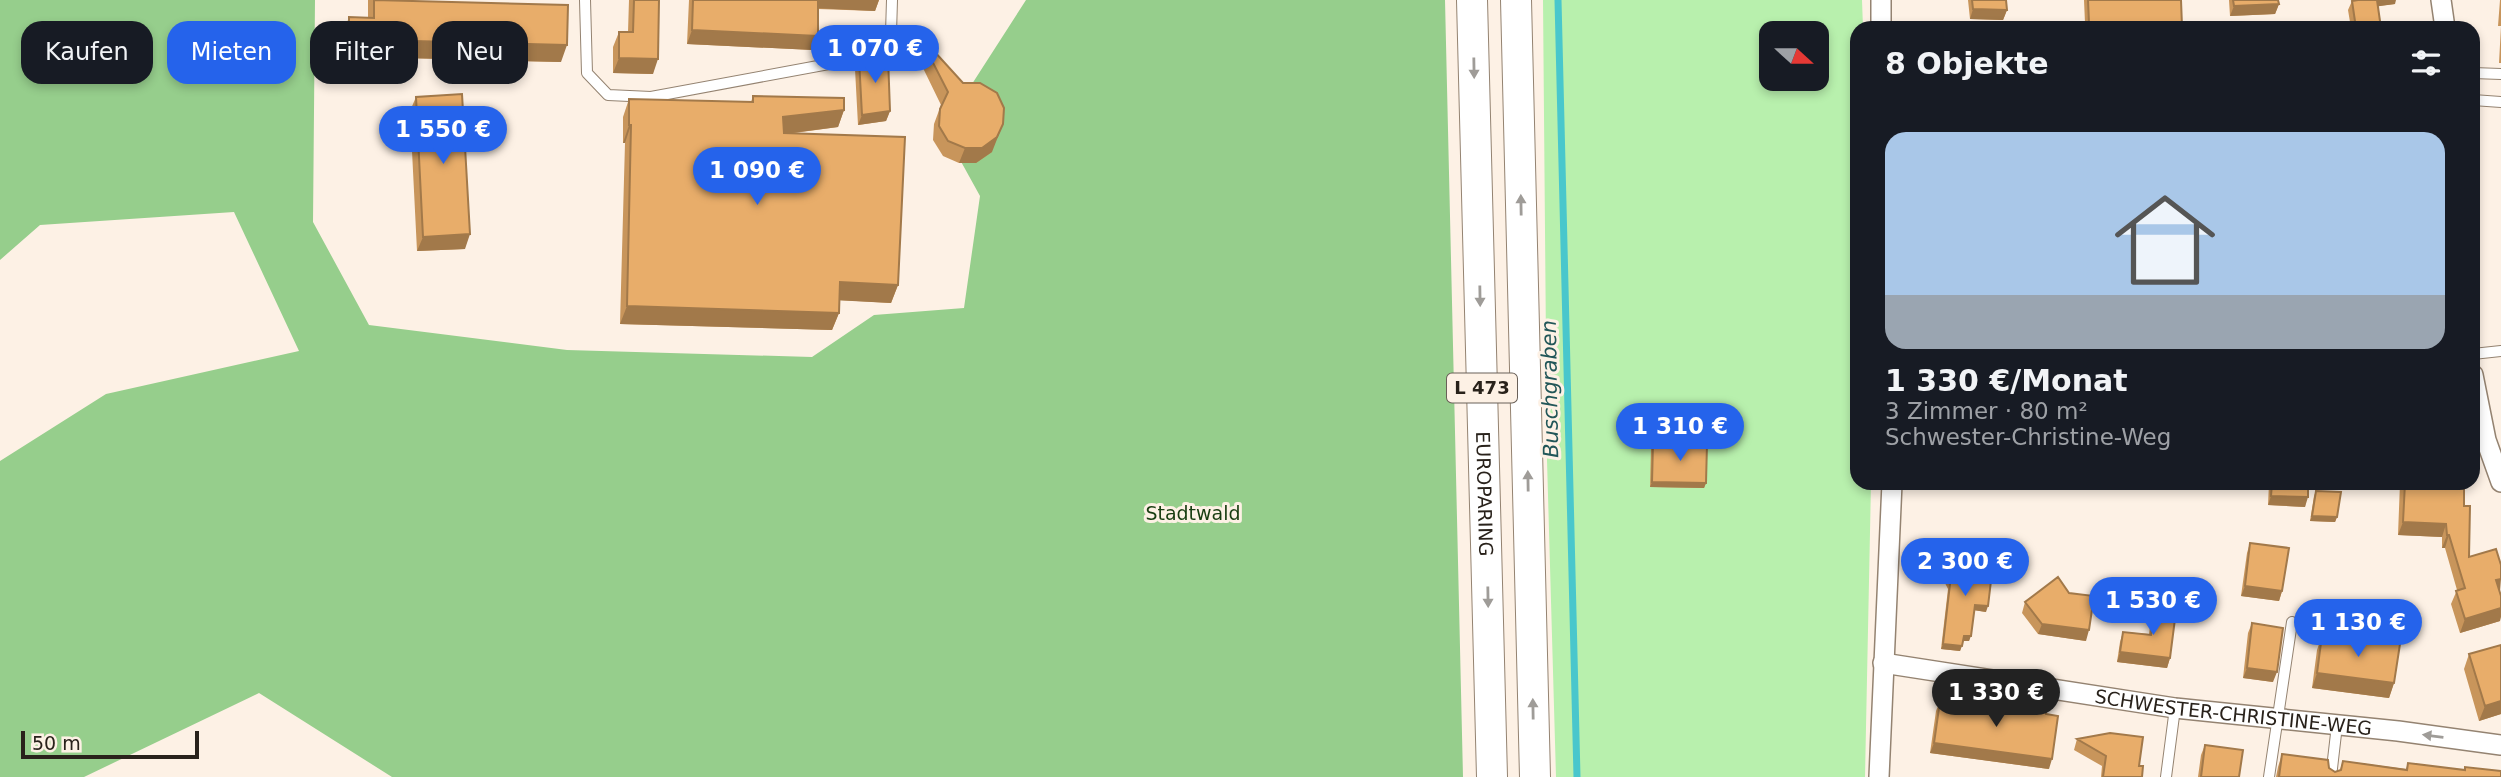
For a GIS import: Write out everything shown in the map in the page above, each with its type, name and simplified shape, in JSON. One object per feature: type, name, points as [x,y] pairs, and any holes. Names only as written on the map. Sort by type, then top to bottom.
[{"type":"main road","name":"EUROPARING","points":[[1472,0],[1492,777]]},
{"type":"main road","name":"L 473","points":[[1516,0],[1535,777]]},
{"type":"street","points":[[1881,0],[1881,21]]},
{"type":"street","points":[[2441,0],[2444,21]]},
{"type":"street","points":[[2480,410],[2486,440],[2501,482]]},
{"type":"street","points":[[1879,777],[1892,490]]},
{"type":"street","name":"SCHWESTER-CHRISTINE-WEG","points":[[1883,663],[2175,708],[2501,745]]},
{"type":"lane","points":[[585,0],[586,74],[608,95],[651,97],[872,56],[891,33],[892,0]]},
{"type":"lane","points":[[2480,73],[2501,74]]},
{"type":"lane","points":[[2480,100],[2501,102]]},
{"type":"lane","points":[[2480,353],[2501,351]]},
{"type":"lane","points":[[2269,777],[2292,622]]},
{"type":"lane","points":[[2166,777],[2175,708]]},
{"type":"lane","points":[[2331,777],[2337,725]]},
{"type":"green space","name":"Stadtwald","points":[[0,0],[315,0],[315,21],[310,21],[310,84],[314,84],[313,222],[369,325],[567,350],[812,357],[874,315],[964,308],[980,196],[943,129],[1026,0],[1445,0],[1463,777],[392,777],[259,693],[84,777],[0,777],[0,461],[106,394],[299,351],[234,212],[40,225],[0,260]]},
{"type":"green space","points":[[1543,0],[1862,0],[1863,21],[1850,21],[1850,490],[1871,490],[1865,777],[1556,777],[1547,460]]},
{"type":"building","points":[[374,0],[568,5],[567,45],[528,44],[528,21],[432,21],[432,42],[418,41],[418,21],[349,21],[349,17],[374,18]]},
{"type":"building","points":[[634,0],[659,0],[658,59],[619,58],[619,32],[633,32]]},
{"type":"building","points":[[693,0],[818,0],[818,36],[692,30]]},
{"type":"building","points":[[1972,0],[2006,0],[2007,10],[1973,9]]},
{"type":"building","points":[[2088,0],[2181,0],[2182,21],[2089,21]]},
{"type":"building","points":[[2233,0],[2278,0],[2279,4],[2234,6]]},
{"type":"building","points":[[2377,0],[2380,21],[2355,21],[2352,1]]},
{"type":"building","points":[[933,50],[963,83],[980,83],[997,93],[1004,108],[1003,124],[997,137],[982,148],[965,148],[948,141],[939,126],[940,109],[948,92],[928,53]]},
{"type":"building","points":[[888,57],[890,111],[862,115],[859,59]]},
{"type":"building","points":[[462,94],[470,234],[423,237],[416,97]]},
{"type":"building","points":[[753,96],[844,98],[844,110],[783,117],[784,133],[905,137],[898,285],[840,282],[839,313],[627,306],[631,125],[629,99],[753,102]]},
{"type":"building","points":[[1653,443],[1707,444],[1706,483],[1652,482]]},
{"type":"building","points":[[2271,490],[2308,490],[2308,497],[2271,496]]},
{"type":"building","points":[[2405,490],[2464,490],[2464,506],[2470,506],[2469,557],[2496,549],[2501,565],[2501,579],[2496,580],[2501,596],[2501,608],[2465,619],[2456,591],[2465,588],[2447,535],[2446,524],[2403,522]]},
{"type":"building","points":[[2316,491],[2341,492],[2337,517],[2312,516]]},
{"type":"building","points":[[2250,543],[2289,548],[2282,591],[2245,586]]},
{"type":"building","points":[[1946,558],[1959,560],[1968,572],[1979,563],[1993,564],[1988,606],[1975,605],[1971,636],[1964,636],[1962,646],[1943,644],[1950,584],[1943,572]]},
{"type":"building","points":[[2058,577],[2069,593],[2094,596],[2089,630],[2042,624],[2025,602]]},
{"type":"building","points":[[2155,608],[2176,611],[2170,658],[2120,652],[2123,632],[2151,635]]},
{"type":"building","points":[[2252,623],[2283,628],[2277,672],[2247,668]]},
{"type":"building","points":[[2322,635],[2400,644],[2394,683],[2317,673]]},
{"type":"building","points":[[2501,645],[2501,701],[2485,706],[2469,654]]},
{"type":"building","points":[[1951,698],[1976,702],[1976,705],[2046,711],[2046,714],[2058,716],[2052,759],[1934,743],[1940,701],[1950,702]]},
{"type":"building","points":[[2110,733],[2143,737],[2139,766],[2143,766],[2142,777],[2103,777],[2106,756],[2077,739]]},
{"type":"building","points":[[2205,745],[2243,750],[2239,777],[2201,777]]},
{"type":"building","points":[[2282,754],[2328,760],[2329,768],[2335,772],[2341,770],[2343,761],[2407,770],[2408,763],[2465,770],[2465,767],[2501,771],[2501,777],[2279,777]]},
{"type":"waterway","name":"Buschgraben","points":[[1558,0],[1577,777]]}]
